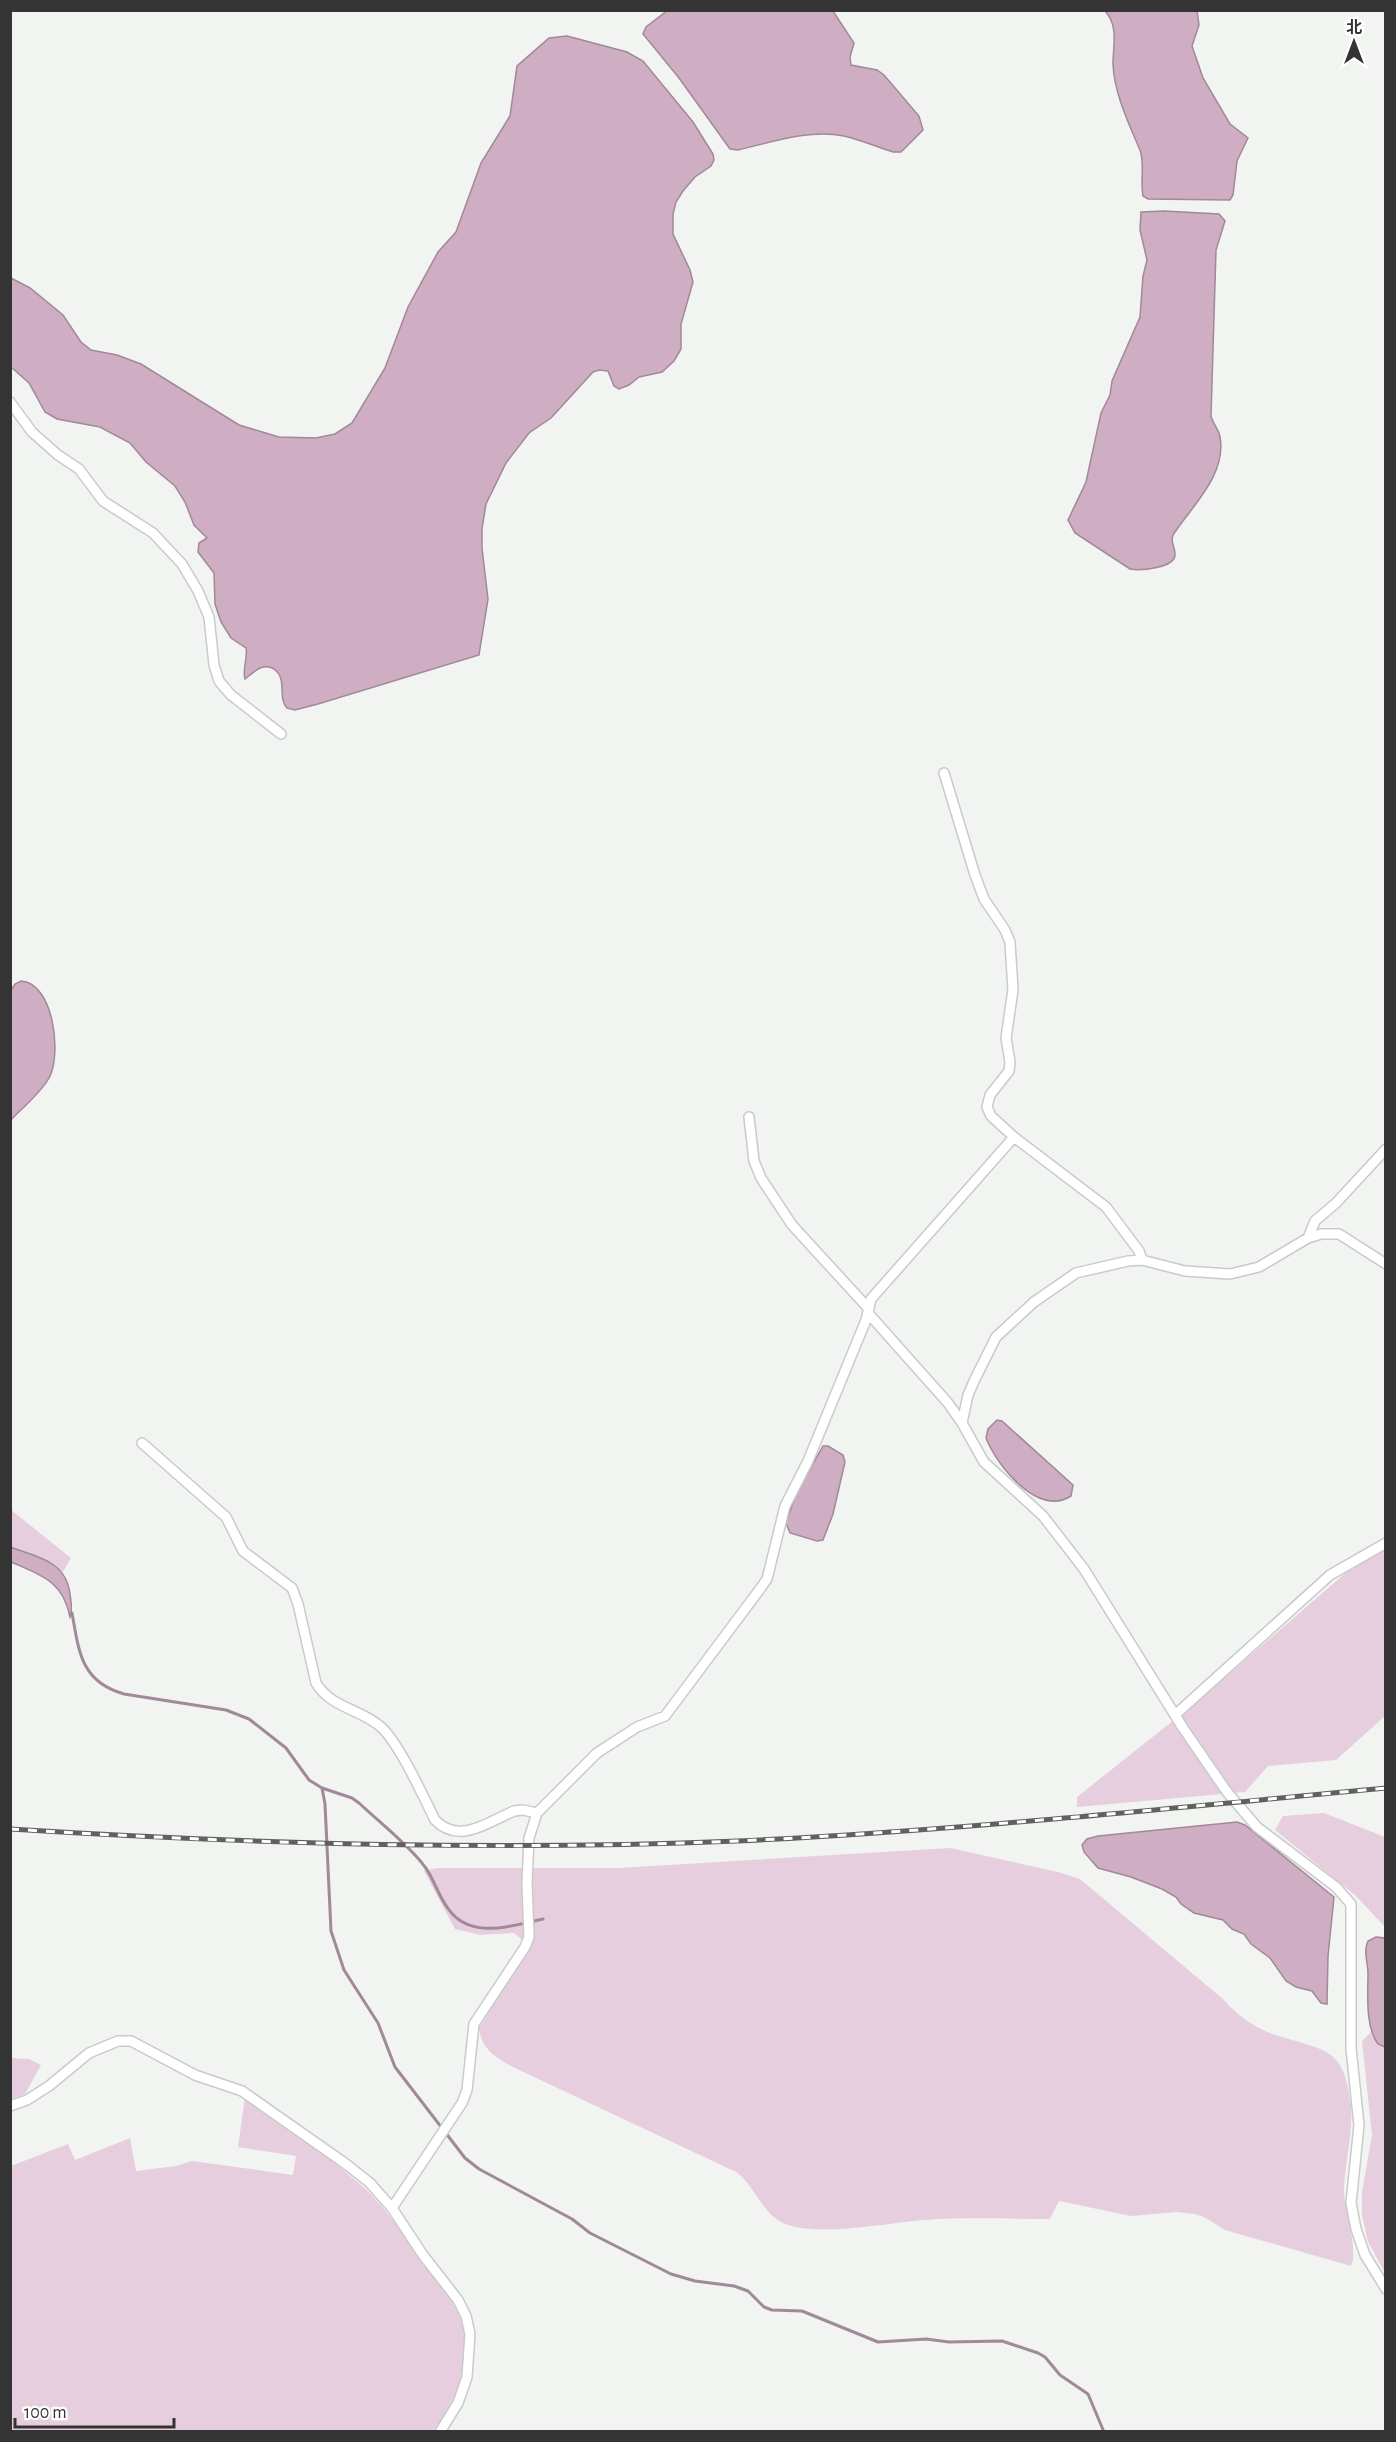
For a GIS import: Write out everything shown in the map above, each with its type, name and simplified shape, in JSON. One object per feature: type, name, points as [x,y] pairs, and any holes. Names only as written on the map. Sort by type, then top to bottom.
[{"type":"street","points":[[10,402],[32,432],[57,455],[79,469],[103,501],[153,533],[182,564],[198,591],[209,617],[214,665],[219,681],[231,695],[281,734]]},
{"type":"street","points":[[944,773],[984,899],[1005,930],[1010,942],[1013,990],[1006,1038],[1009,1071],[990,1095],[987,1107],[991,1116],[1014,1137],[1108,1209],[1139,1251],[1142,1260]]},
{"type":"street","points":[[749,1117],[754,1161],[761,1178],[792,1225],[948,1403],[984,1462],[1043,1516],[1084,1569],[1175,1715],[1227,1792],[1251,1821],[1336,1887],[1351,1904],[1351,2048],[1359,2125],[1352,2203],[1356,2229],[1365,2254],[1386,2289]]},
{"type":"street","points":[[392,2208],[462,2103],[468,2080],[474,2024],[526,1944],[530,1927],[527,1883],[529,1838],[537,1813],[597,1753],[637,1727],[665,1716],[760,1590],[767,1579],[785,1506],[808,1461],[871,1299],[1014,1137]]},
{"type":"street","points":[[1308,1238],[1315,1221],[1336,1203],[1386,1149]]},
{"type":"street","points":[[962,1423],[968,1395],[996,1337],[1035,1302],[1076,1273],[1128,1260],[1142,1260],[1185,1271],[1230,1274],[1259,1267],[1308,1238],[1320,1234],[1339,1234],[1386,1264]]},
{"type":"street","points":[[142,1443],[226,1517],[243,1551],[292,1588],[298,1604],[316,1683],[321,1693],[375,1722],[390,1736],[435,1820],[441,1826],[448,1831],[462,1833],[514,1811],[537,1813]]},
{"type":"street","points":[[1175,1715],[1330,1575],[1386,1543]]},
{"type":"street","points":[[10,2106],[27,2100],[49,2086],[89,2053],[118,2041],[134,2042],[195,2075],[242,2091],[346,2164],[370,2183],[392,2208],[458,2300],[468,2325],[470,2355],[467,2377],[458,2403],[440,2432]]},
{"type":"shaded area","points":[[668,10],[833,11],[854,43],[850,57],[851,65],[877,70],[884,75],[919,116],[923,130],[901,152],[893,152],[831,134],[804,135],[738,150],[730,149],[679,78],[643,34],[646,27]]},
{"type":"shaded area","points":[[1105,11],[1197,11],[1199,25],[1192,46],[1203,78],[1230,124],[1248,138],[1237,161],[1233,195],[1230,200],[1148,199],[1143,196],[1140,150],[1116,86],[1113,64],[1114,30]]},
{"type":"shaded area","points":[[567,36],[627,52],[643,61],[693,122],[713,154],[714,160],[711,166],[695,177],[683,191],[676,202],[673,214],[673,234],[690,270],[693,282],[681,324],[681,349],[674,361],[662,372],[639,377],[619,389],[614,386],[608,371],[593,372],[551,418],[529,433],[506,463],[486,504],[482,529],[488,599],[479,655],[318,704],[295,710],[287,708],[283,699],[281,678],[274,669],[262,667],[245,679],[246,648],[231,638],[221,622],[215,604],[214,573],[198,552],[199,543],[207,538],[194,525],[185,502],[175,486],[146,462],[130,443],[100,427],[57,419],[45,412],[29,383],[11,367],[11,278],[30,288],[63,315],[81,342],[91,350],[117,355],[141,364],[239,425],[279,437],[316,438],[335,434],[352,423],[385,368],[408,307],[438,252],[456,232],[481,163],[510,116],[517,66],[549,38]]},
{"type":"shaded area","points":[[1141,212],[1219,214],[1225,221],[1216,250],[1211,416],[1219,434],[1221,451],[1213,477],[1206,490],[1173,535],[1174,559],[1157,568],[1135,570],[1075,533],[1068,520],[1086,482],[1101,413],[1110,395],[1112,381],[1140,317],[1143,276],[1147,260],[1140,230]]},
{"type":"shaded area","points":[[21,981],[32,985],[41,994],[48,1007],[55,1038],[55,1053],[49,1078],[11,1120],[11,990]]},
{"type":"shaded area","points":[[997,1420],[1002,1421],[1073,1485],[1071,1496],[1058,1501],[1045,1500],[1020,1485],[1009,1474],[999,1462],[986,1438],[988,1429]]},
{"type":"shaded area","points":[[823,1446],[828,1446],[843,1455],[845,1462],[833,1514],[823,1540],[817,1541],[790,1533],[786,1523],[796,1494]]},
{"type":"shaded area","points":[[10,1509],[71,1558],[63,1572],[51,1562],[11,1547]]},
{"type":"shaded area","points":[[10,1547],[49,1562],[63,1574],[70,1594],[72,1609],[70,1617],[67,1605],[56,1587],[41,1576],[11,1562]]},
{"type":"shaded area","points":[[1385,1548],[1385,1716],[1336,1760],[1268,1766],[1245,1792],[1077,1807],[1077,1797],[1198,1701],[1357,1563]]},
{"type":"shaded area","points":[[1324,1813],[1385,1837],[1385,1927],[1356,1896],[1275,1830],[1283,1816]]},
{"type":"shaded area","points":[[1237,1822],[1245,1825],[1334,1897],[1328,1956],[1327,2004],[1321,2003],[1312,1991],[1296,1987],[1286,1981],[1270,1958],[1251,1944],[1244,1934],[1232,1929],[1223,1920],[1194,1913],[1181,1904],[1176,1897],[1162,1889],[1098,1868],[1084,1852],[1082,1845],[1087,1839],[1098,1836]]},
{"type":"shaded area","points":[[950,1848],[1080,1879],[1255,2026],[1319,2049],[1337,2061],[1344,2072],[1351,2106],[1344,2189],[1353,2250],[1351,2266],[1225,2230],[1195,2214],[1177,2212],[1131,2216],[1059,2201],[1050,2219],[941,2219],[831,2229],[795,2227],[781,2222],[768,2212],[748,2184],[736,2172],[515,2068],[491,2052],[483,2042],[479,2028],[529,1946],[514,1933],[481,1935],[455,1929],[424,1871],[437,1868],[619,1868]]},
{"type":"shaded area","points":[[1376,1937],[1385,1938],[1385,2047],[1378,2044],[1374,2037],[1368,2010],[1366,1949],[1368,1941]]},
{"type":"shaded area","points":[[1372,2031],[1378,2044],[1385,2047],[1385,2273],[1368,2242],[1362,2215],[1362,2192],[1372,2135],[1362,2041]]},
{"type":"shaded area","points":[[11,2058],[29,2059],[41,2065],[25,2094],[11,2099]]},
{"type":"shaded area","points":[[245,2097],[305,2140],[371,2194],[398,2226],[454,2306],[464,2330],[465,2357],[459,2383],[441,2420],[433,2431],[11,2432],[11,2166],[68,2144],[75,2160],[130,2138],[136,2171],[176,2166],[192,2161],[293,2175],[296,2156],[238,2147]]},
{"type":"waterway","points":[[72,1613],[84,1664],[99,1682],[124,1694],[226,1710],[249,1719],[286,1748],[309,1780],[322,1788],[352,1798],[403,1843],[425,1867],[447,1907],[456,1918],[479,1928],[504,1927],[543,1919]]},
{"type":"waterway","points":[[322,1788],[325,1804],[331,1931],[344,1970],[378,2023],[395,2067],[465,2158],[479,2169],[572,2219],[590,2233],[671,2274],[695,2281],[734,2286],[748,2291],[764,2307],[772,2310],[802,2311],[878,2342],[926,2339],[949,2342],[1002,2341],[1038,2353],[1045,2357],[1060,2375],[1088,2394],[1104,2432]]},
{"type":"railway","points":[[10,1829],[283,1842],[464,1846],[646,1844],[818,1837],[900,1831],[1386,1788]]}]
